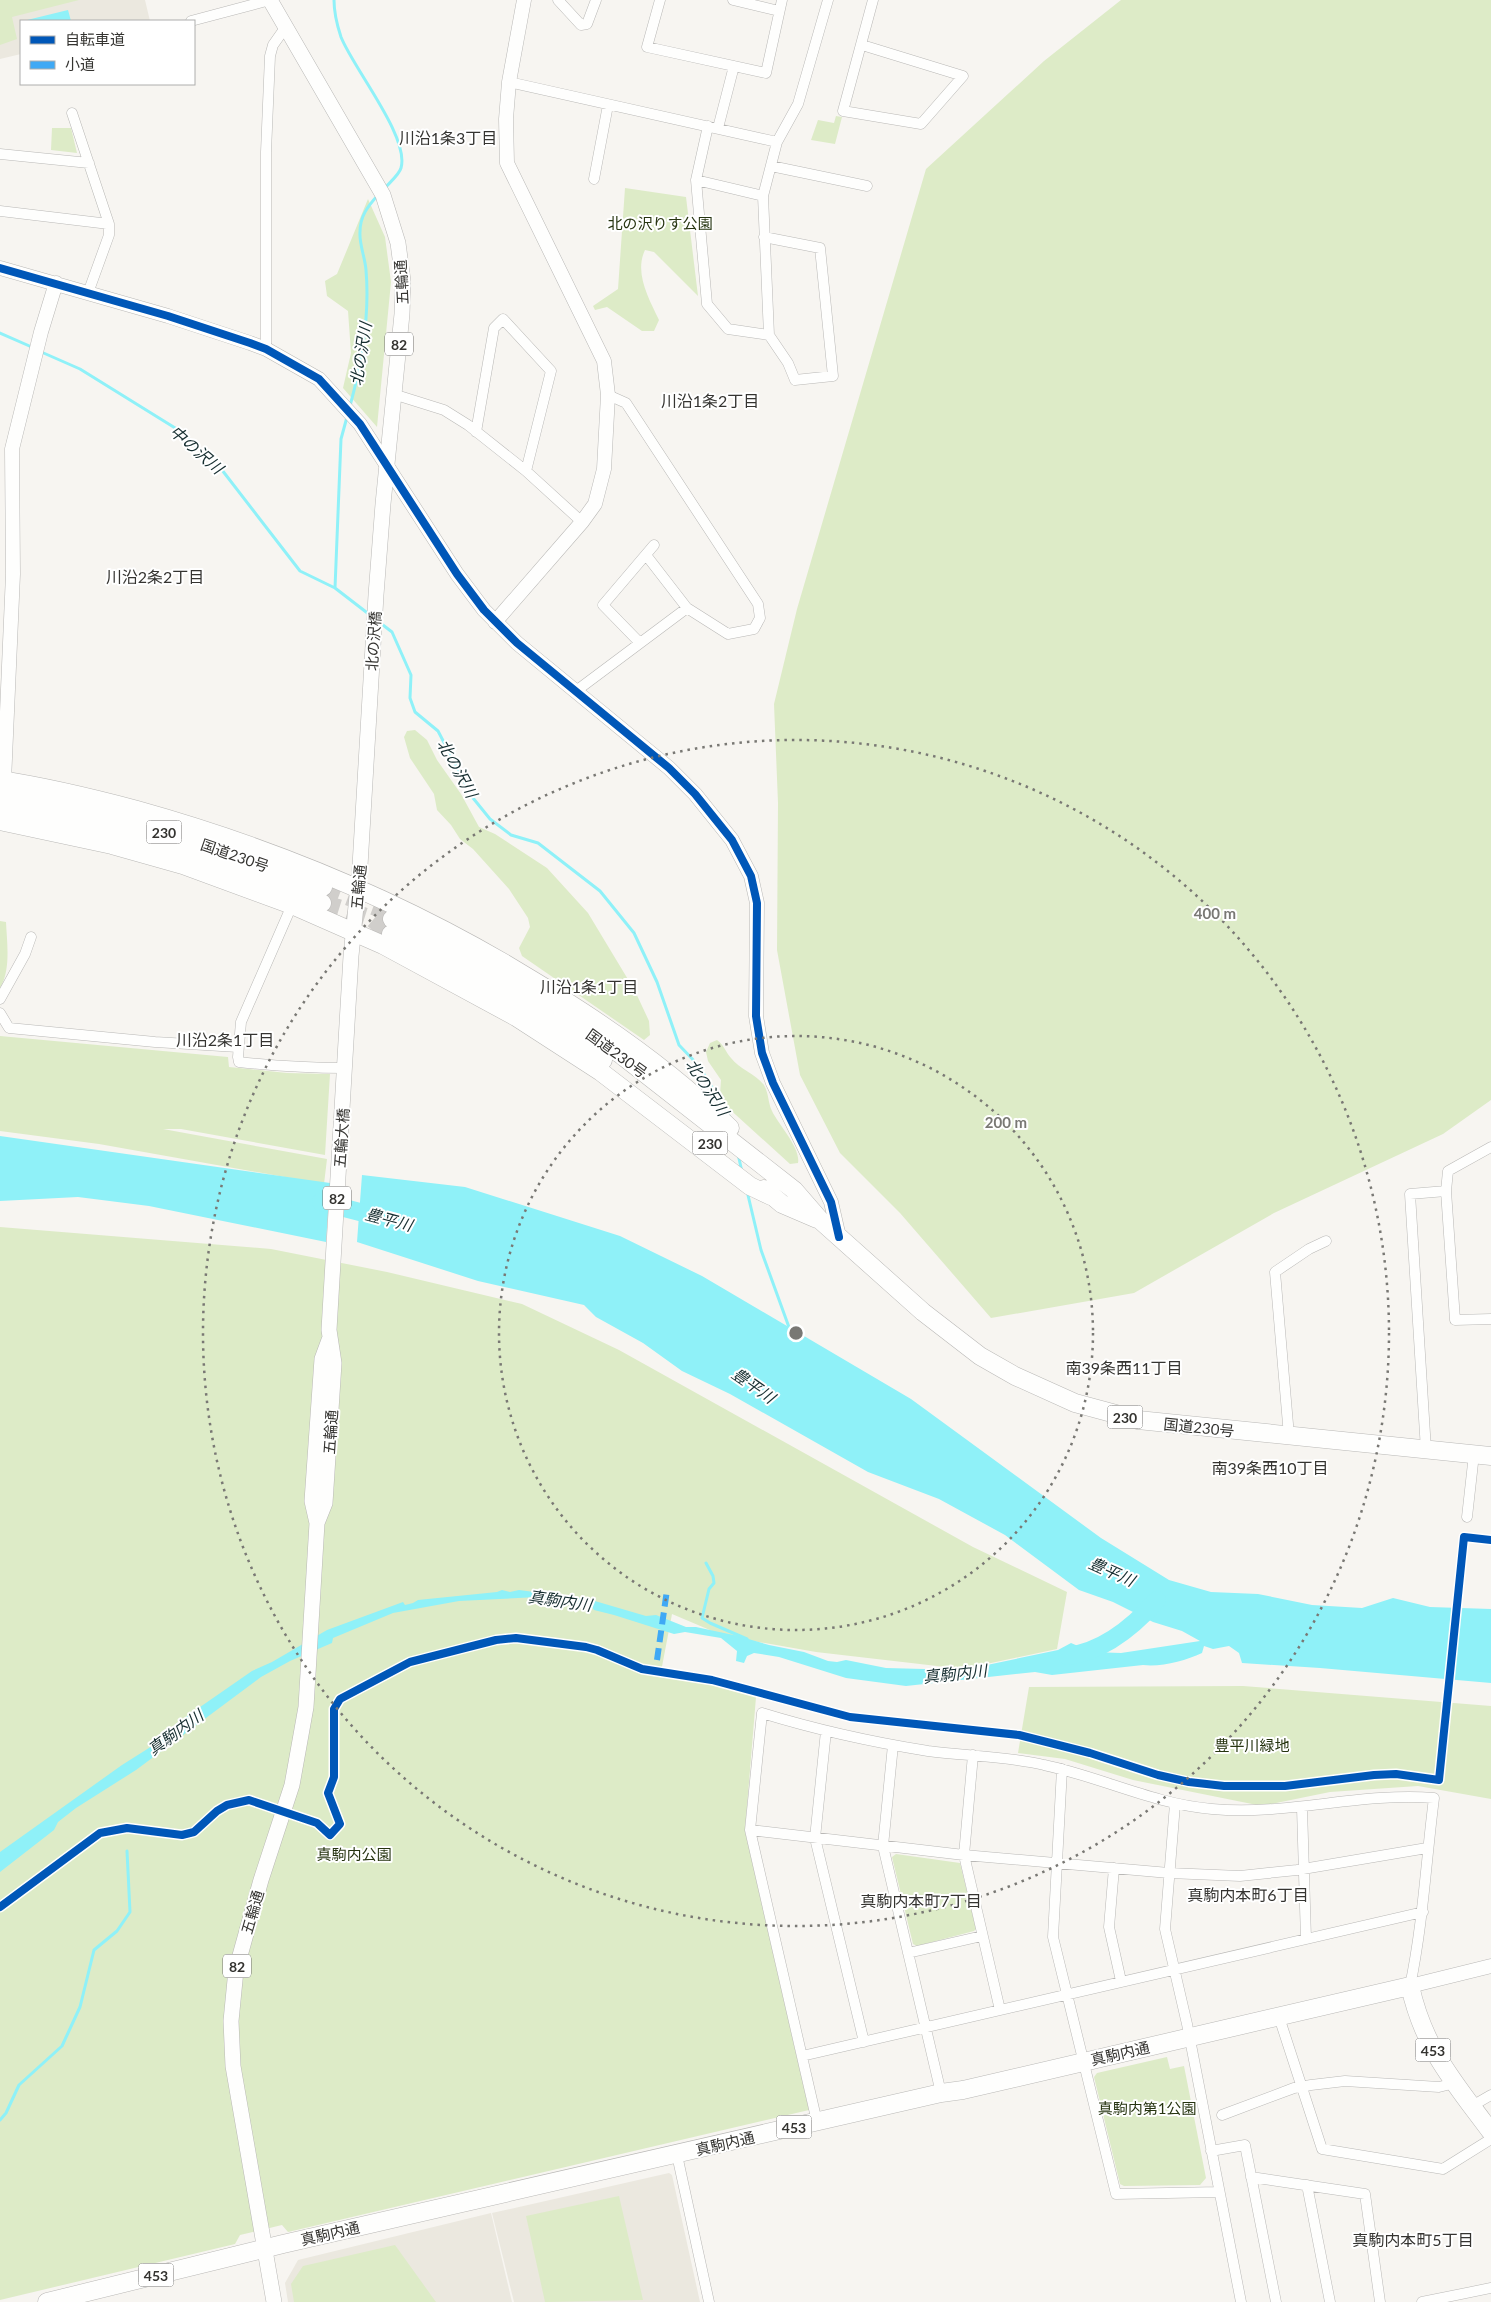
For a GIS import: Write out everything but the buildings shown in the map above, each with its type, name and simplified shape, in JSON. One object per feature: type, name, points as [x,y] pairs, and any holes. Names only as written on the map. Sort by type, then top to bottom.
[{"type":"highway","points":[[1,785],[106,801],[167,818],[253,846],[332,876],[358,890]]},
{"type":"highway","name":"国道230号","points":[[0,808],[89,826],[162,846],[322,895],[224,850],[152,828],[68,807],[1,785]]},
{"type":"highway","points":[[0,821],[112,845],[184,864],[292,904],[355,932],[438,973],[516,1017],[601,1072],[750,1186],[765,1191]]},
{"type":"highway","name":"230","points":[[358,890],[441,929],[524,974],[602,1025],[705,1104],[753,1154]]},
{"type":"highway","name":"国道230号","points":[[820,1220],[782,1204],[614,1067],[522,1006],[453,966],[391,926],[432,939],[523,990],[601,1041],[753,1154],[794,1190],[820,1220],[923,1312],[965,1345],[997,1366],[1034,1386],[1088,1408],[1121,1417],[1175,1425],[1482,1455]]},
{"type":"highway","name":"真駒内通","points":[[47,2302],[265,2248],[941,2093],[963,2090],[1410,1986]]},
{"type":"highway","name":"453","points":[[1410,1986],[1418,2017],[1427,2039],[1455,2083],[1491,2132]]},
{"type":"main road","name":"五輪通","points":[[270,0],[383,195],[398,243],[403,281],[402,314],[386,464],[376,595]]},
{"type":"main road","name":"北の沢橋","points":[[370,688],[376,595]]},
{"type":"main road","name":"五輪通","points":[[344,1087],[370,688]]},
{"type":"main road","name":"五輪大橋","points":[[330,1308],[344,1087]]},
{"type":"main road","name":"五輪通","points":[[274,2302],[233,2066],[231,2021],[236,1970],[245,1934],[292,1785],[302,1734],[307,1691],[317,1523],[312,1501],[322,1359],[329,1340],[330,1308]]},
{"type":"street","points":[[194,20],[270,0]]},
{"type":"street","points":[[495,622],[582,522],[595,504],[604,468],[608,395],[604,361],[507,163],[506,119],[509,82],[524,0]]},
{"type":"street","points":[[558,0],[581,25],[587,24],[596,0]]},
{"type":"street","points":[[660,0],[647,47],[766,74],[782,0]]},
{"type":"street","points":[[733,0],[779,11]]},
{"type":"street","points":[[764,237],[820,248],[833,376],[795,380],[788,363],[769,334],[764,237],[763,196],[777,142],[798,104],[828,0]]},
{"type":"street","points":[[862,46],[887,55],[963,76],[921,124],[843,111],[873,0]]},
{"type":"street","points":[[266,349],[266,152],[270,56],[273,45],[286,28]]},
{"type":"street","points":[[734,66],[696,180],[706,304],[728,329],[769,334]]},
{"type":"street","points":[[509,82],[777,142]]},
{"type":"street","points":[[594,179],[608,105]]},
{"type":"street","points":[[72,113],[109,224],[109,235],[88,293]]},
{"type":"street","points":[[0,154],[89,163]]},
{"type":"street","points":[[771,166],[867,186]]},
{"type":"street","points":[[696,180],[763,196]]},
{"type":"street","points":[[0,211],[109,224]]},
{"type":"street","points":[[0,268],[207,328],[266,349],[319,379],[342,403],[370,438],[468,590],[495,622],[517,643],[682,780],[732,840],[751,876],[757,903],[756,1016],[762,1053],[773,1083],[831,1202],[839,1237]]},
{"type":"street","points":[[1,785],[13,574],[12,450],[30,373],[56,283]]},
{"type":"street","points":[[476,432],[494,328],[503,319],[551,371],[526,471]]},
{"type":"street","points":[[393,394],[444,410],[526,471],[582,522]]},
{"type":"street","points":[[608,395],[626,403],[758,604],[760,618],[754,629],[728,634],[687,608],[646,555]]},
{"type":"street","points":[[640,643],[603,605],[654,545]]},
{"type":"street","points":[[576,691],[687,608]]},
{"type":"street","points":[[292,904],[241,1022],[238,1047],[239,1062],[298,1068],[345,1068]]},
{"type":"street","points":[[0,999],[25,954],[31,937]]},
{"type":"street","points":[[0,1013],[8,1028],[155,1042],[238,1047]]},
{"type":"street","points":[[1491,1147],[1448,1170],[1446,1191],[1455,1320],[1491,1319]]},
{"type":"street","points":[[1426,1450],[1410,1194],[1446,1191]]},
{"type":"street","points":[[1288,1436],[1275,1272],[1309,1249],[1326,1241]]},
{"type":"street","points":[[1466,1518],[1482,1455]]},
{"type":"street","points":[[817,2122],[750,1830],[762,1713],[826,1731],[893,1745],[1044,1764],[1175,1804],[1212,1809],[1261,1811],[1302,1808],[1377,1798],[1407,1796],[1434,1798],[1423,1912],[1410,1986]]},
{"type":"street","points":[[826,1731],[816,1838],[864,2042]]},
{"type":"street","points":[[893,1745],[884,1846],[941,2093]]},
{"type":"street","points":[[973,1755],[964,1855],[1000,2010]]},
{"type":"street","points":[[1062,1769],[1053,1936],[1116,2194],[1219,2192]]},
{"type":"street","points":[[1175,1804],[1165,1929],[1189,2037],[1241,2302]]},
{"type":"street","points":[[1302,1808],[1306,1939]]},
{"type":"street","points":[[750,1830],[964,1855],[1169,1873],[1240,1876],[1305,1868],[1428,1848]]},
{"type":"street","points":[[1114,1868],[1109,1927],[1121,1981]]},
{"type":"street","points":[[802,2056],[1423,1912]]},
{"type":"street","points":[[908,1953],[982,1936]]},
{"type":"street","name":"真駒内通","points":[[1410,1986],[1491,1966]]},
{"type":"street","points":[[1279,2017],[1322,2149],[1444,2169],[1491,2139]]},
{"type":"street","points":[[1222,2114],[1303,2086],[1345,2081],[1439,2087],[1455,2083]]},
{"type":"street","points":[[1472,2106],[1491,2095]]},
{"type":"street","points":[[1211,2151],[1245,2145],[1276,2302]]},
{"type":"street","points":[[677,2155],[709,2302]]},
{"type":"street","points":[[1251,2176],[1365,2194],[1380,2302]]},
{"type":"street","points":[[1307,2185],[1330,2302]]},
{"type":"street","points":[[1422,2302],[1491,2288]]},
{"type":"shaded area","points":[[0,0],[145,0],[150,20],[20,20],[20,54],[0,59]]},
{"type":"shaded area","points":[[669,2173],[672,2175],[700,2302],[514,2302],[492,2213]]},
{"type":"shaded area","points":[[491,2213],[512,2302],[288,2302],[285,2283],[298,2260]]},
{"type":"green space","points":[[0,0],[79,0],[12,17],[17,39],[0,45]]},
{"type":"green space","points":[[1121,0],[1491,0],[1491,1100],[1443,1134],[1274,1213],[1134,1293],[991,1318],[900,1213],[840,1153],[800,1075],[777,950],[778,803],[774,704],[797,609],[926,169],[1044,61]]},
{"type":"green space","points":[[836,116],[842,117],[835,144],[811,140],[818,120],[834,123]]},
{"type":"green space","points":[[52,128],[71,128],[77,153],[51,150]]},
{"type":"green space","name":"北の沢りす公園","points":[[625,188],[686,197],[698,296],[654,252],[645,250],[641,268],[642,277],[647,295],[659,320],[654,331],[642,331],[607,307],[595,310],[593,306],[618,289]]},
{"type":"green space","points":[[368,199],[385,237],[391,282],[377,427],[343,388],[351,353],[348,311],[327,296],[325,281],[337,274]]},
{"type":"green space","points":[[415,730],[427,740],[437,760],[461,794],[479,827],[495,834],[547,868],[588,913],[635,991],[649,1021],[650,1035],[644,1040],[522,956],[519,948],[530,927],[528,918],[509,889],[473,849],[460,839],[451,825],[437,810],[434,794],[410,758],[404,737],[407,731]]},
{"type":"green space","points":[[0,921],[6,922],[8,956],[6,973],[0,988]]},
{"type":"green space","points":[[0,1036],[228,1057],[229,1067],[287,1073],[330,1074],[325,1155],[181,1129],[163,1129],[327,1159],[324,1184],[99,1144],[0,1131]]},
{"type":"green space","points":[[717,1040],[734,1062],[764,1085],[772,1111],[796,1150],[798,1163],[790,1164],[725,1105],[720,1094],[721,1080],[708,1061],[706,1052],[710,1043]]},
{"type":"green space","name":"真駒内公園","points":[[0,1227],[271,1249],[387,1272],[522,1304],[619,1350],[973,1547],[1067,1592],[1057,1649],[963,1669],[816,1652],[724,1636],[672,1614],[660,1677],[716,1685],[756,1697],[745,1831],[809,2110],[288,2232],[282,2225],[240,2235],[235,2244],[0,2300]]},
{"type":"green space","name":"豊平川緑地","points":[[1243,1686],[1491,1706],[1491,1799],[1418,1786],[1330,1792],[1262,1806],[1133,1780],[1065,1759],[1018,1753],[1029,1687]]},
{"type":"green space","points":[[896,1854],[960,1863],[976,1929],[917,1946],[913,1944],[892,1857]]},
{"type":"green space","name":"真駒内第1公園","points":[[1167,2057],[1170,2069],[1184,2066],[1206,2178],[1200,2185],[1124,2186],[1120,2184],[1094,2077],[1097,2073]]},
{"type":"green space","points":[[619,2196],[643,2300],[545,2302],[526,2216]]},
{"type":"green space","points":[[395,2245],[436,2302],[294,2302],[291,2284],[303,2266]]},
{"type":"water","points":[[68,10],[71,20],[27,20]]},
{"type":"water","points":[[0,1136],[330,1183],[326,1242],[149,1206],[78,1197],[0,1201]]},
{"type":"water","points":[[362,1175],[465,1187],[620,1236],[702,1276],[911,1399],[1101,1538],[1169,1580],[1211,1592],[1258,1594],[1312,1605],[1362,1608],[1393,1598],[1430,1607],[1491,1609],[1491,1683],[1242,1663],[1239,1653],[1229,1646],[1213,1649],[1204,1646],[1202,1653],[1188,1659],[1166,1664],[1052,1675],[1035,1672],[906,1686],[846,1678],[779,1657],[754,1653],[747,1656],[744,1663],[736,1661],[737,1651],[721,1638],[685,1632],[674,1634],[594,1610],[592,1607],[567,1605],[559,1600],[538,1597],[459,1601],[393,1613],[333,1638],[332,1643],[290,1661],[261,1677],[136,1770],[76,1808],[58,1822],[54,1830],[0,1872],[0,1852],[122,1765],[160,1741],[177,1723],[252,1671],[272,1662],[327,1630],[403,1602],[405,1605],[418,1600],[502,1590],[510,1592],[519,1590],[588,1599],[646,1616],[656,1615],[686,1627],[696,1627],[804,1652],[828,1661],[846,1660],[886,1668],[963,1670],[1058,1650],[1071,1643],[1092,1652],[1121,1653],[1200,1641],[1182,1631],[1153,1622],[1113,1602],[1079,1590],[1005,1535],[939,1499],[868,1472],[730,1394],[682,1371],[643,1343],[596,1317],[584,1305],[478,1281],[357,1242]]},
{"type":"waterway","name":"北の沢川","points":[[334,0],[336,19],[341,37],[379,102],[397,139],[401,155],[401,168],[384,189]]},
{"type":"waterway","name":"北の沢川","points":[[350,406],[358,373],[366,322],[366,270],[360,241],[360,226],[365,212],[378,195]]},
{"type":"waterway","name":"中の沢川","points":[[0,333],[34,348]]},
{"type":"waterway","name":"中の沢川","points":[[39,351],[80,369],[180,431],[222,470],[300,571],[335,588],[370,615]]},
{"type":"waterway","name":"北の沢川","points":[[335,588],[341,439],[347,417]]},
{"type":"waterway","name":"北の沢川","points":[[379,622],[392,632],[411,675],[410,698],[415,712],[438,731],[473,798],[490,819],[511,835],[538,843],[600,891],[634,933],[657,982],[679,1045],[699,1066],[729,1116]]},
{"type":"waterway","name":"北の沢川","points":[[738,1154],[742,1172]]},
{"type":"waterway","name":"北の沢川","points":[[747,1191],[761,1250],[790,1330]]},
{"type":"waterway","name":"豊平川","points":[[321,1202],[383,1218]]},
{"type":"waterway","points":[[706,1563],[713,1576],[714,1583],[709,1589],[702,1618],[747,1639]]},
{"type":"waterway","name":"真駒内川","points":[[1067,1656],[1093,1649],[1117,1636],[1157,1600]]},
{"type":"waterway","points":[[0,2120],[6,2113],[19,2085],[62,2046],[80,2007],[94,1950],[117,1931],[130,1912],[127,1851]]},
{"type":"tunnel","points":[[323,887],[384,910],[392,919]]},
{"type":"tunnel","points":[[322,903],[373,919],[391,934]]},
{"type":"marked path","points":[[657,1660],[667,1590]]},
{"type":"cycle path","points":[[0,268],[168,316],[250,343],[266,349],[319,379],[360,424],[457,574],[484,610],[517,643],[669,768],[695,794],[732,840],[751,876],[757,903],[756,1016],[762,1053],[773,1083],[831,1202],[839,1237]]},
{"type":"cycle path","points":[[0,1907],[100,1833],[127,1828],[182,1835],[194,1832],[217,1811],[227,1805],[249,1800],[317,1823],[330,1835],[340,1824],[328,1793],[334,1777],[334,1709],[340,1699],[410,1662],[496,1640],[516,1638],[586,1647],[642,1669],[712,1680],[850,1717],[1019,1735],[1090,1753],[1158,1775],[1189,1782],[1224,1786],[1285,1786],[1396,1774],[1439,1780],[1464,1537],[1491,1540]]},
{"type":"district","name":"川沿1条3丁目","points":[[448,137]]},
{"type":"district","name":"川沿1条2丁目","points":[[710,400]]},
{"type":"district","name":"川沿2条2丁目","points":[[155,576]]},
{"type":"district","name":"川沿1条1丁目","points":[[589,986]]},
{"type":"district","name":"川沿2条1丁目","points":[[225,1039]]},
{"type":"district","name":"南39条西11丁目","points":[[1124,1367]]},
{"type":"district","name":"南39条西10丁目","points":[[1270,1467]]},
{"type":"district","name":"真駒内本町6丁目","points":[[1248,1894]]},
{"type":"district","name":"真駒内本町7丁目","points":[[921,1900]]},
{"type":"district","name":"真駒内本町5丁目","points":[[1413,2239]]}]
